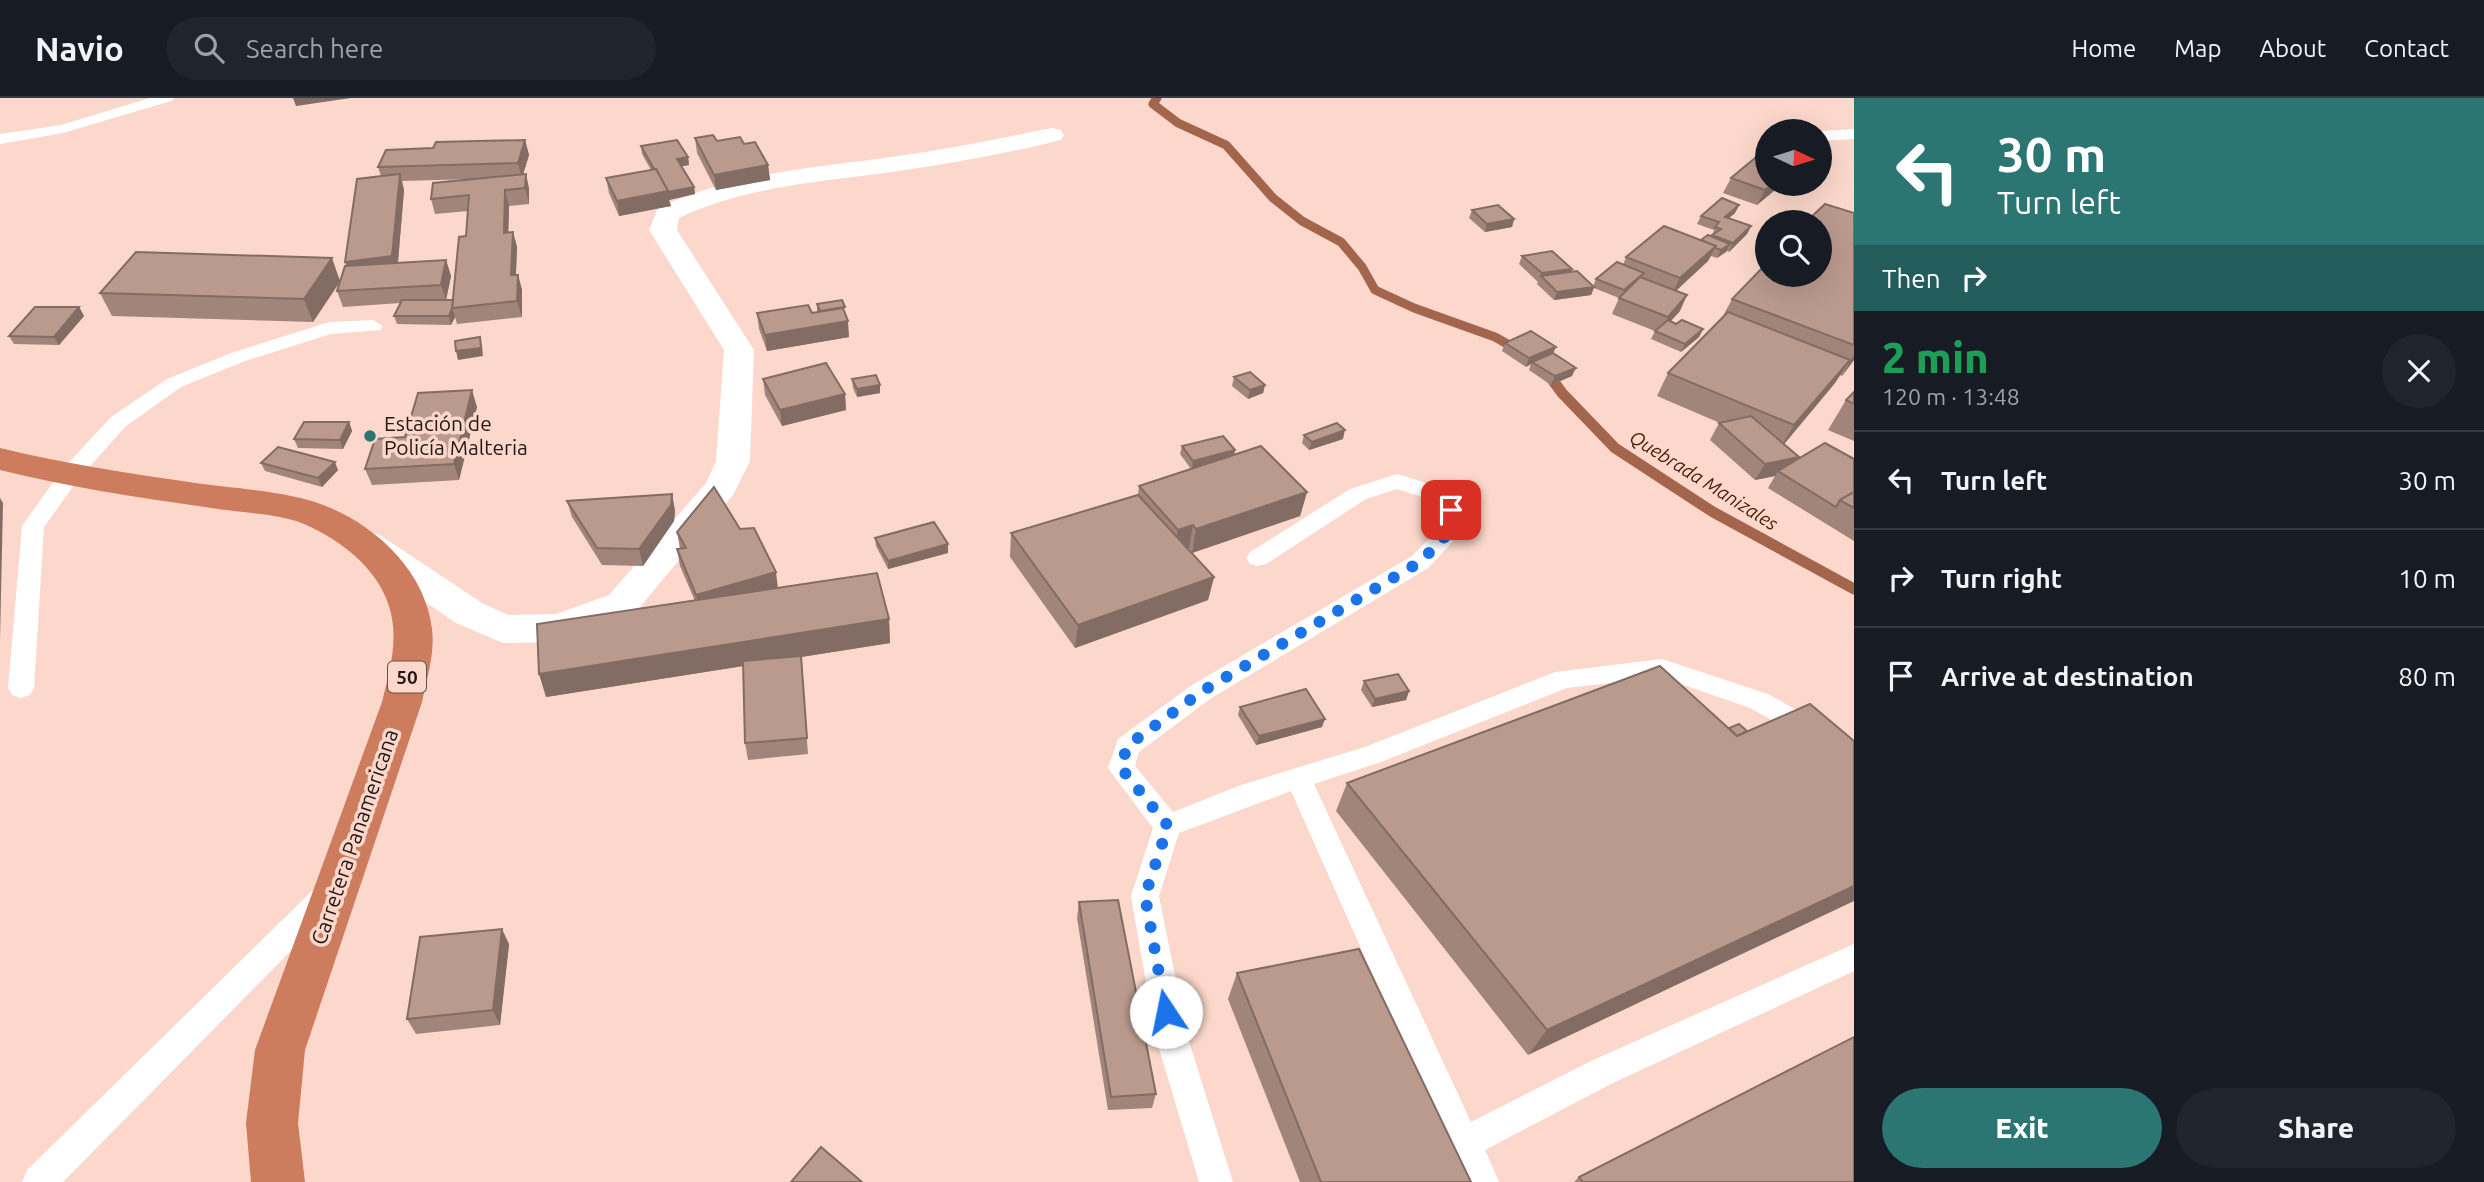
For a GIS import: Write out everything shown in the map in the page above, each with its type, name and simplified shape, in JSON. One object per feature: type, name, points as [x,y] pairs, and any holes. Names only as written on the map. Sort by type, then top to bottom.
[{"type":"highway","name":"Carretera Panamericana","points":[[0,459],[69,476],[305,511],[335,524],[365,543],[398,581],[410,615],[413,654],[401,702],[341,882],[280,1050],[272,1123],[278,1182]]},
{"type":"street","points":[[365,543],[469,613],[503,629],[559,628],[622,604],[699,515],[720,487],[733,461],[739,350],[663,230],[667,214],[685,204],[720,193],[814,173],[899,163],[1052,135]]},
{"type":"lane","points":[[0,139],[17,138],[73,125],[166,98]]},
{"type":"lane","points":[[1832,135],[1854,134]]},
{"type":"lane","points":[[20,688],[33,526],[69,476],[118,422],[174,383],[238,358],[329,328],[373,326]]},
{"type":"lane","points":[[1168,826],[1121,768],[1127,746],[1201,692],[1420,562],[1457,524],[1444,496],[1397,481],[1358,494],[1258,558]]},
{"type":"lane","points":[[1168,826],[1298,778],[1372,755],[1564,679],[1662,668],[1759,701],[1854,755]]},
{"type":"lane","points":[[1298,778],[1482,1182]]},
{"type":"lane","points":[[1168,826],[1145,896],[1171,1035],[1216,1182]]},
{"type":"lane","points":[[39,1182],[341,882]]},
{"type":"lane","points":[[1464,1143],[1602,1072],[1854,957]]},
{"type":"building","points":[[713,135],[717,141],[740,137],[744,144],[755,142],[768,165],[714,175],[695,138]]},
{"type":"building","points":[[525,140],[518,163],[378,167],[386,150],[433,148],[436,142]]},
{"type":"building","points":[[677,140],[688,157],[677,159],[694,187],[668,192],[641,146]]},
{"type":"building","points":[[1755,158],[1755,186],[1731,178]]},
{"type":"building","points":[[656,169],[668,191],[617,201],[606,178]]},
{"type":"building","points":[[400,174],[392,256],[345,262],[357,179]]},
{"type":"building","points":[[526,174],[525,188],[505,190],[504,233],[513,232],[511,275],[518,275],[517,301],[452,308],[459,237],[466,236],[469,195],[431,199],[433,183]]},
{"type":"building","points":[[1722,198],[1739,205],[1725,217],[1751,226],[1733,243],[1712,235],[1721,229],[1715,227],[1719,222],[1701,216]]},
{"type":"building","points":[[1825,204],[1854,213],[1854,345],[1732,299],[1755,275],[1755,287],[1832,287],[1832,210],[1819,210]]},
{"type":"building","points":[[1498,205],[1514,219],[1487,224],[1472,210]]},
{"type":"building","points":[[1664,226],[1716,246],[1680,278],[1626,257]]},
{"type":"building","points":[[1708,235],[1730,244],[1721,250],[1715,248],[1716,246],[1701,240]]},
{"type":"building","points":[[1552,251],[1572,269],[1542,273],[1522,256]]},
{"type":"building","points":[[136,252],[332,258],[304,299],[100,293]]},
{"type":"building","points":[[446,260],[441,285],[337,291],[345,266]]},
{"type":"building","points":[[1617,262],[1644,273],[1624,290],[1596,279]]},
{"type":"building","points":[[1577,271],[1594,287],[1557,292],[1541,276]]},
{"type":"building","points":[[1640,277],[1687,295],[1668,317],[1619,298]]},
{"type":"building","points":[[402,300],[453,300],[449,316],[394,316]]},
{"type":"building","points":[[842,300],[845,307],[820,311],[817,304]]},
{"type":"building","points":[[808,305],[812,313],[843,308],[848,321],[765,335],[757,313]]},
{"type":"building","points":[[35,307],[79,307],[54,337],[9,336]]},
{"type":"building","points":[[1728,312],[1850,360],[1794,425],[1668,373]]},
{"type":"building","points":[[1668,320],[1676,324],[1682,320],[1703,329],[1685,344],[1655,331]]},
{"type":"building","points":[[1531,331],[1556,347],[1529,358],[1505,343]]},
{"type":"building","points":[[480,337],[481,348],[456,351],[455,341]]},
{"type":"building","points":[[1553,353],[1576,368],[1555,376],[1532,362]]},
{"type":"building","points":[[826,363],[845,394],[780,410],[763,379]]},
{"type":"building","points":[[1250,372],[1265,385],[1250,390],[1234,377]]},
{"type":"building","points":[[876,375],[880,385],[857,389],[852,379]]},
{"type":"building","points":[[472,390],[454,464],[365,469],[375,439],[405,437],[418,393]]},
{"type":"building","points":[[1854,392],[1854,404],[1846,400]]},
{"type":"building","points":[[1751,416],[1799,457],[1765,464],[1719,423]]},
{"type":"building","points":[[304,422],[349,422],[340,440],[294,439]]},
{"type":"building","points":[[1337,423],[1345,430],[1312,442],[1304,435]]},
{"type":"building","points":[[1223,436],[1235,450],[1193,461],[1182,446]]},
{"type":"building","points":[[1825,443],[1854,459],[1854,492],[1840,500],[1836,507],[1778,471]]},
{"type":"building","points":[[1261,446],[1307,492],[1196,529],[1193,525],[1178,530],[1139,486]]},
{"type":"building","points":[[278,447],[335,462],[318,478],[261,463]]},
{"type":"building","points":[[714,487],[740,529],[754,528],[776,572],[696,595],[677,549],[686,548],[677,532]]},
{"type":"building","points":[[1854,492],[1854,508],[1840,500]]},
{"type":"building","points":[[672,494],[671,505],[639,549],[597,548],[567,501]]},
{"type":"building","points":[[1138,495],[1214,577],[1078,625],[1011,533]]},
{"type":"building","points":[[934,522],[948,544],[888,561],[875,538]]},
{"type":"building","points":[[877,573],[889,619],[539,674],[537,624]]},
{"type":"building","points":[[801,656],[807,738],[745,743],[743,661]]},
{"type":"building","points":[[1660,666],[1737,736],[1810,704],[1854,741],[1854,886],[1547,1030],[1347,783]]},
{"type":"building","points":[[1398,674],[1409,691],[1375,699],[1364,681]]},
{"type":"building","points":[[1306,689],[1325,719],[1259,736],[1240,707]]},
{"type":"building","points":[[1739,724],[1747,731],[1737,736],[1729,728]]},
{"type":"building","points":[[1118,900],[1156,1094],[1111,1097],[1079,902]]},
{"type":"building","points":[[502,929],[493,1010],[407,1019],[420,937]]},
{"type":"building","points":[[1359,949],[1471,1182],[1321,1182],[1237,973]]},
{"type":"building","points":[[1854,1037],[1854,1182],[1583,1182],[1579,1177]]},
{"type":"building","points":[[821,1147],[862,1182],[791,1182]]},
{"type":"waterway","name":"Quebrada Manizales","points":[[1157,98],[1153,104],[1178,123],[1226,145],[1273,198],[1302,221],[1341,242],[1362,267],[1375,290],[1414,308],[1495,337],[1518,350]]},
{"type":"waterway","name":"Quebrada Manizales","points":[[1546,371],[1562,393],[1615,448],[1713,512],[1854,589]]},
{"type":"place","name":"Estación de Policía Malteria","points":[[370,436]]},
{"type":"route","points":[[1166,1012],[1145,896],[1168,826],[1121,768],[1127,746],[1201,692],[1420,562],[1457,524],[1451,510]]}]
